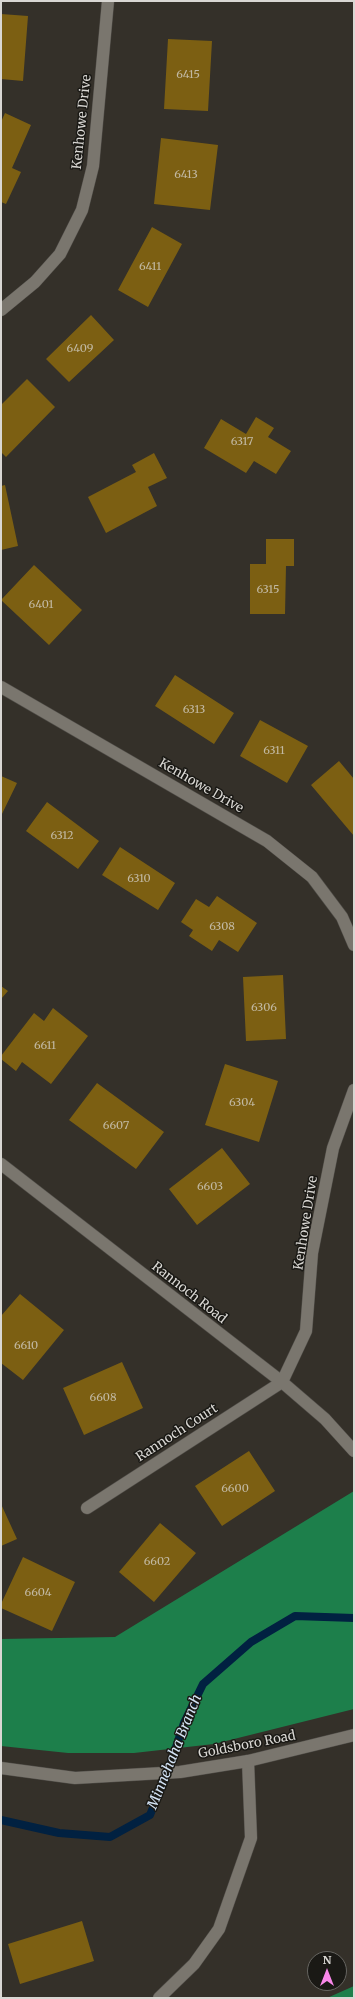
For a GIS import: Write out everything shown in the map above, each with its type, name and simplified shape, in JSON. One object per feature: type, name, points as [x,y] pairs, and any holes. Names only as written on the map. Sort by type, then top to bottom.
[{"type":"street","name":"Kenhowe Drive","points":[[1,310],[35,282],[60,254],[82,210],[93,166],[108,1]]},
{"type":"street","name":"Kenhowe Drive","points":[[1,687],[267,841],[312,877],[342,917],[354,945]]},
{"type":"street","name":"Kenhowe Drive","points":[[282,1382],[306,1331],[312,1253],[333,1148],[354,1090]]},
{"type":"street","name":"Rannoch Road","points":[[1,1164],[282,1382],[325,1419],[354,1451]]},
{"type":"street","name":"Rannoch Court","points":[[87,1508],[282,1382]]},
{"type":"street","name":"Goldsboro Road","points":[[1,1768],[75,1778],[180,1772],[248,1762],[354,1735]]},
{"type":"street","points":[[159,1998],[194,1964],[219,1929],[251,1838],[248,1762]]},
{"type":"green space","points":[[354,1491],[354,1709],[214,1744],[134,1753],[68,1753],[1,1746],[1,1639],[115,1637]]},
{"type":"green space","points":[[354,1986],[354,1998],[327,1998],[343,1991],[347,1991],[347,1989]]},
{"type":"building","points":[[1,14],[28,16],[23,81],[1,79]]},
{"type":"building","points":[[168,39],[212,41],[208,111],[164,109]]},
{"type":"building","points":[[5,113],[31,125],[12,168],[21,172],[6,204],[1,202],[1,122]]},
{"type":"building","points":[[161,138],[218,145],[210,210],[154,204]]},
{"type":"building","points":[[152,227],[182,244],[148,307],[118,290]]},
{"type":"building","points":[[91,315],[114,340],[69,382],[46,359]]},
{"type":"building","points":[[27,379],[55,407],[6,457],[1,452],[1,405]]},
{"type":"building","points":[[256,417],[274,428],[268,437],[291,451],[276,474],[254,461],[246,473],[204,448],[221,419],[246,434]]},
{"type":"building","points":[[154,453],[167,478],[148,487],[157,506],[106,533],[88,497],[136,472],[132,465]]},
{"type":"building","points":[[5,485],[18,546],[1,550],[1,486]]},
{"type":"building","points":[[266,539],[294,539],[294,566],[286,566],[285,614],[250,614],[250,564],[266,564]]},
{"type":"building","points":[[34,565],[82,610],[49,645],[1,600]]},
{"type":"building","points":[[175,675],[234,713],[214,744],[155,706]]},
{"type":"building","points":[[260,720],[308,746],[287,783],[240,756]]},
{"type":"building","points":[[339,761],[354,779],[354,836],[311,785]]},
{"type":"building","points":[[1,776],[17,783],[1,816]]},
{"type":"building","points":[[47,802],[99,841],[78,869],[26,831]]},
{"type":"building","points":[[120,847],[175,883],[158,910],[102,875]]},
{"type":"building","points":[[217,896],[257,923],[238,952],[219,940],[212,951],[189,936],[193,930],[181,922],[196,899],[209,907]]},
{"type":"building","points":[[283,975],[286,1039],[246,1041],[243,977]]},
{"type":"building","points":[[1,986],[8,991],[1,999]]},
{"type":"building","points":[[53,1008],[88,1036],[51,1084],[22,1062],[16,1071],[1,1059],[1,1056],[34,1013],[44,1021]]},
{"type":"building","points":[[225,1064],[278,1081],[259,1142],[205,1125]]},
{"type":"building","points":[[97,1083],[164,1132],[136,1169],[69,1120]]},
{"type":"building","points":[[222,1148],[250,1184],[197,1225],[169,1189]]},
{"type":"building","points":[[20,1294],[64,1330],[23,1380],[1,1363],[1,1316]]},
{"type":"building","points":[[122,1362],[143,1408],[84,1435],[63,1388]]},
{"type":"building","points":[[249,1451],[275,1491],[222,1526],[195,1486]]},
{"type":"building","points":[[1,1504],[17,1539],[1,1546]]},
{"type":"building","points":[[160,1523],[196,1553],[154,1602],[119,1572]]},
{"type":"building","points":[[23,1557],[75,1582],[52,1631],[1,1608],[1,1604]]},
{"type":"building","points":[[82,1921],[94,1961],[20,1984],[8,1944]]},
{"type":"waterway","name":"Minnehaha Branch","points":[[1,1820],[59,1833],[110,1837],[150,1815],[168,1771],[184,1723],[203,1684],[251,1642],[295,1616],[354,1618]]}]
